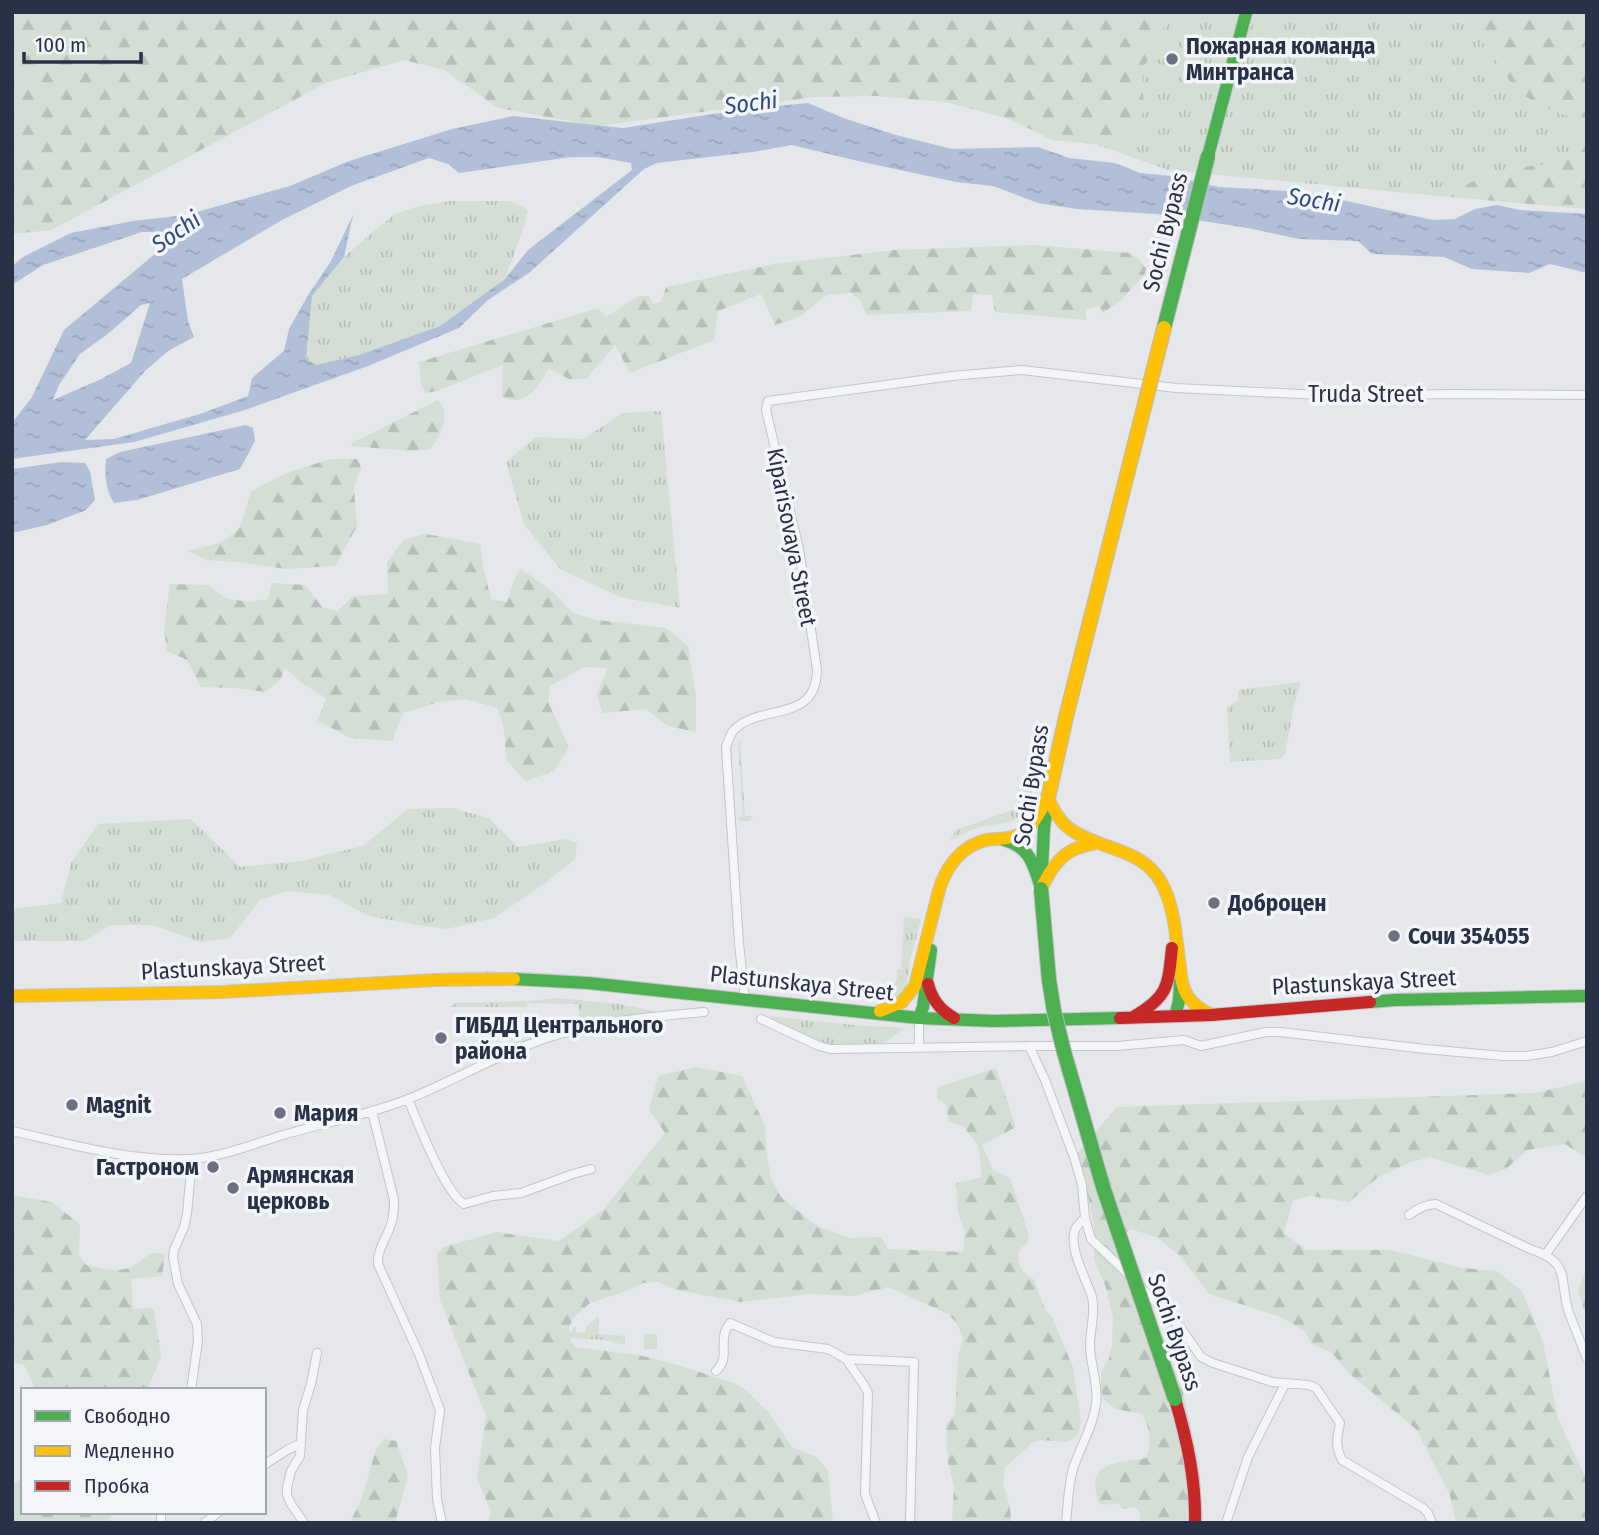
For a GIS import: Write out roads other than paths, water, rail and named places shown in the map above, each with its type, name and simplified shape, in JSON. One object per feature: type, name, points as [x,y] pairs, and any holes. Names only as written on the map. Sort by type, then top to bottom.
[{"type":"main road","name":"Sochi Bypass","points":[[1195,1523],[1193,1467],[1185,1432],[1093,1153],[1055,1014],[1043,930],[1041,889],[1048,798],[1066,717],[1246,13]]},
{"type":"main road","points":[[919,1018],[916,1005],[922,980],[924,947],[944,875],[957,856],[976,844],[1011,838],[1024,831],[1048,798]]},
{"type":"main road","points":[[1048,798],[1064,824],[1098,843]]},
{"type":"main road","points":[[1000,839],[1022,848],[1029,857],[1041,889]]},
{"type":"main road","points":[[1041,889],[1051,868],[1064,853],[1084,844],[1105,843],[1129,852],[1154,872],[1169,902],[1174,931],[1175,1016]]},
{"type":"main road","name":"Plastunskaya Street","points":[[12,996],[222,992],[436,980],[506,979],[588,982],[919,1018],[993,1021],[1211,1015],[1395,1000],[1587,996]]},
{"type":"main road","points":[[1175,979],[1191,1000],[1211,1015]]},
{"type":"main road","points":[[1132,1017],[1157,1002],[1175,979]]},
{"type":"main road","points":[[875,1013],[899,1004],[922,980]]},
{"type":"main road","points":[[922,980],[938,1007],[956,1019]]},
{"type":"street","name":"Kiparisovaya Street","points":[[745,1000],[726,747],[734,730],[752,720],[802,704],[814,689],[817,670],[799,549],[766,410],[768,401],[952,376],[1022,370],[1146,385]]},
{"type":"street","name":"Truda Street","points":[[1146,385],[1341,396],[1587,395]]},
{"type":"street","name":"Plastunskaya Street","points":[[12,1131],[138,1157],[192,1159],[236,1150],[408,1099],[492,1060],[550,1037],[657,1016],[705,1012]]},
{"type":"street","points":[[919,1018],[919,1048]]},
{"type":"street","points":[[761,1019],[830,1049],[1117,1046],[1184,1040],[1201,1046],[1266,1032],[1280,1032],[1425,1049],[1526,1056],[1552,1052],[1587,1041]]},
{"type":"street","points":[[1029,1046],[1074,1157],[1082,1185],[1085,1218],[1091,1239],[1171,1318],[1201,1357],[1272,1382],[1316,1388],[1340,1423],[1337,1451],[1342,1460],[1423,1508],[1432,1523]]},
{"type":"street","points":[[408,1099],[440,1169],[460,1202],[521,1193],[591,1169]]},
{"type":"street","points":[[372,1111],[394,1200],[391,1225],[379,1252],[378,1264],[439,1405],[435,1448],[437,1499],[442,1523]]},
{"type":"street","points":[[191,1388],[198,1341],[197,1324],[178,1284],[173,1257],[187,1214],[192,1159]]},
{"type":"street","points":[[1546,1254],[1587,1196]]},
{"type":"street","points":[[1409,1215],[1423,1206],[1436,1204],[1546,1254],[1558,1266],[1564,1280],[1568,1310],[1587,1359]]},
{"type":"street","points":[[1066,1523],[1072,1473],[1097,1403],[1090,1352],[1093,1300],[1073,1242],[1075,1229],[1085,1218]]},
{"type":"street","points":[[716,1371],[724,1360],[723,1335],[730,1323],[774,1342],[828,1349],[846,1359],[868,1393],[865,1494],[876,1523]]},
{"type":"street","points":[[304,1523],[291,1504],[287,1488],[291,1471],[300,1456],[303,1410],[317,1353]]},
{"type":"street","points":[[846,1359],[914,1362],[910,1523]]},
{"type":"street","points":[[1226,1523],[1248,1457],[1285,1384]]},
{"type":"street","points":[[266,1464],[300,1444]]},
{"type":"water","name":"Sochi","points":[[808,103],[896,135],[952,149],[1038,147],[1069,158],[1115,163],[1140,173],[1171,176],[1219,187],[1306,192],[1433,220],[1455,219],[1475,209],[1497,205],[1520,210],[1587,214],[1587,273],[1550,264],[1529,273],[1472,269],[1444,257],[1372,254],[1358,241],[1299,239],[1156,214],[1077,209],[1038,203],[993,186],[956,182],[792,145],[657,163],[644,169],[529,273],[488,300],[459,328],[368,366],[245,410],[134,442],[12,459],[12,423],[32,397],[64,330],[181,232],[142,232],[43,265],[12,285],[12,266],[23,257],[71,233],[133,221],[186,215],[290,186],[349,161],[452,129],[513,116],[623,128],[738,110]],"holes":[[[571,157],[597,157],[631,163],[632,170],[528,250],[505,279],[440,326],[359,355],[316,365],[306,359],[312,296],[344,257],[353,215],[331,261],[289,329],[284,351],[252,378],[248,396],[203,413],[114,439],[85,440],[145,371],[168,351],[194,337],[188,321],[182,279],[282,220],[351,186],[429,158],[448,164],[459,173]],[[150,303],[131,363],[53,400],[59,385],[80,354],[141,305]]]},
{"type":"water","points":[[246,425],[253,428],[255,441],[240,469],[137,500],[114,503],[106,482],[106,459],[120,452]]},
{"type":"water","points":[[61,462],[85,463],[90,471],[95,500],[86,510],[47,525],[12,533],[12,469]]},
{"type":"place","name":"Пожарная команда Минтранса","points":[[1172,59]]},
{"type":"place","name":"Доброцен","points":[[1214,903]]},
{"type":"place","name":"Сочи 354055","points":[[1394,936]]},
{"type":"place","name":"ГИБДД Центрального района","points":[[441,1038]]},
{"type":"place","name":"Magnit","points":[[72,1105]]},
{"type":"place","name":"Мария","points":[[280,1113]]},
{"type":"place","name":"Гастроном","points":[[213,1167]]},
{"type":"place","name":"Армянская церковь","points":[[233,1188]]}]
